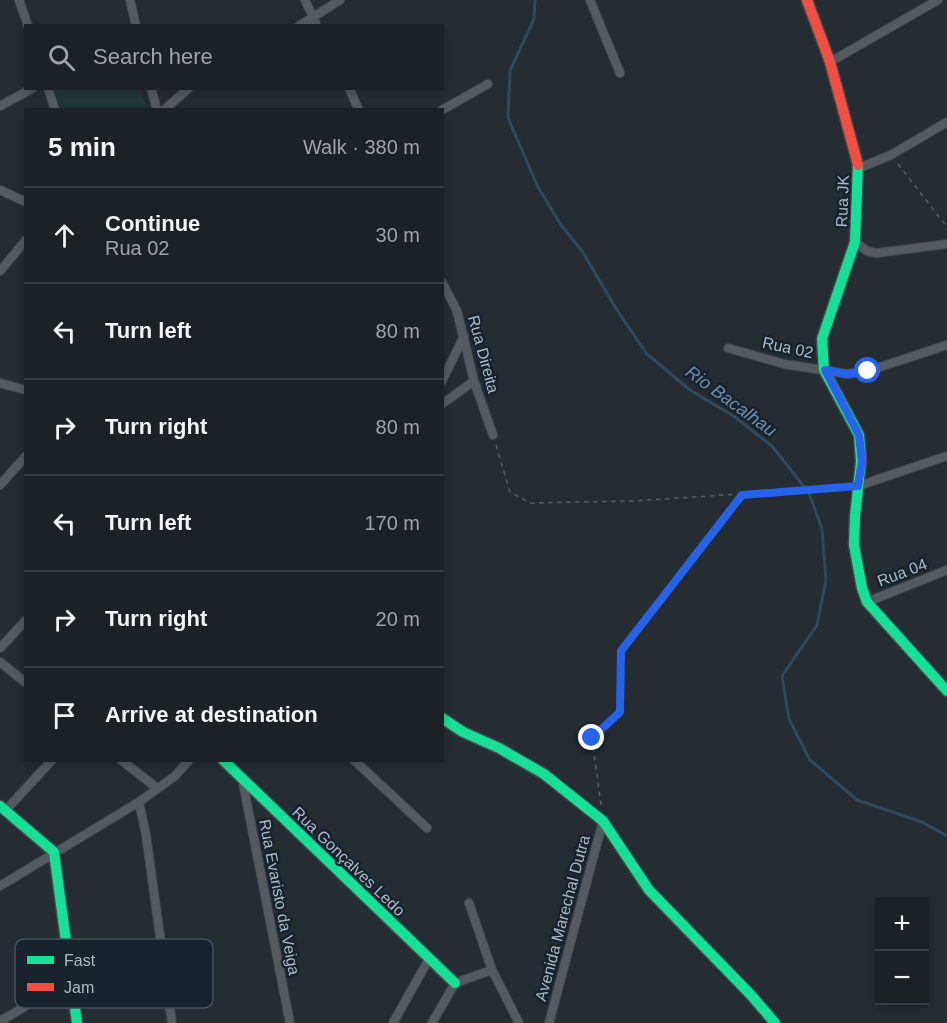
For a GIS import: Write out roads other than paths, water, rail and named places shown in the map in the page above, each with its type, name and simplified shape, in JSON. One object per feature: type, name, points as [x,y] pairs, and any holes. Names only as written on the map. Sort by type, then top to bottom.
[{"type":"street","points":[[19,0],[27,24]]},
{"type":"street","points":[[130,0],[136,24]]},
{"type":"street","points":[[304,0],[315,21],[340,0]]},
{"type":"street","points":[[590,0],[620,74]]},
{"type":"street","name":"Rua JK","points":[[807,0],[830,62],[859,168],[855,242],[822,339],[825,370]]},
{"type":"street","points":[[830,62],[938,0]]},
{"type":"street","points":[[444,109],[488,84]]},
{"type":"street","points":[[0,106],[29,90]]},
{"type":"street","points":[[49,90],[54,108]]},
{"type":"street","points":[[152,90],[156,108]]},
{"type":"street","points":[[166,108],[187,90]]},
{"type":"street","points":[[350,90],[358,108]]},
{"type":"street","points":[[859,168],[891,155],[947,122]]},
{"type":"street","points":[[0,190],[24,201]]},
{"type":"street","points":[[0,272],[24,242]]},
{"type":"street","points":[[855,242],[867,251],[877,253],[947,244]]},
{"type":"street","name":"Rua Direita","points":[[444,286],[457,311],[474,381],[493,435]]},
{"type":"street","points":[[444,377],[464,336]]},
{"type":"street","name":"Rua 02","points":[[728,348],[784,364],[847,374],[868,371],[947,345]]},
{"type":"street","points":[[825,370],[859,435],[862,461],[858,486],[854,557],[860,585],[867,602],[947,691]]},
{"type":"street","points":[[444,403],[474,381]]},
{"type":"street","points":[[0,383],[24,389]]},
{"type":"street","points":[[858,486],[947,456]]},
{"type":"street","points":[[0,485],[24,458]]},
{"type":"street","name":"Rua 04","points":[[867,602],[947,570]]},
{"type":"street","points":[[0,648],[24,622]]},
{"type":"street","points":[[0,662],[24,681]]},
{"type":"street","points":[[444,719],[463,732],[499,748],[544,774],[603,821],[649,890],[751,995],[775,1023]]},
{"type":"street","points":[[50,762],[3,808],[54,852],[66,939]]},
{"type":"street","points":[[124,762],[157,788]]},
{"type":"street","points":[[0,886],[139,802],[175,776],[187,762]]},
{"type":"street","name":"Rua Gonçalves Ledo","points":[[225,762],[455,983]]},
{"type":"street","points":[[356,762],[427,828]]},
{"type":"street","name":"Rua Evaristo da Veiga","points":[[242,778],[290,1023]]},
{"type":"street","points":[[139,802],[146,835],[160,939]]},
{"type":"street","name":"Avenida Marechal Dutra","points":[[549,1023],[603,821]]},
{"type":"street","points":[[469,903],[492,970],[519,1023]]},
{"type":"street","points":[[393,1023],[429,959]]},
{"type":"street","points":[[432,1023],[455,983],[492,970]]},
{"type":"street","points":[[0,1021],[23,1008]]},
{"type":"street","points":[[75,1008],[77,1023]]},
{"type":"street","points":[[170,1008],[172,1023]]},
{"type":"waterway","name":"Rio Bacalhau","points":[[535,0],[534,19],[510,71],[508,118],[538,187],[561,225],[582,251],[646,353],[690,390],[735,417],[772,446],[809,493],[822,529],[826,580],[817,625],[782,676],[789,719],[810,760],[857,800],[922,822],[947,836]]}]
